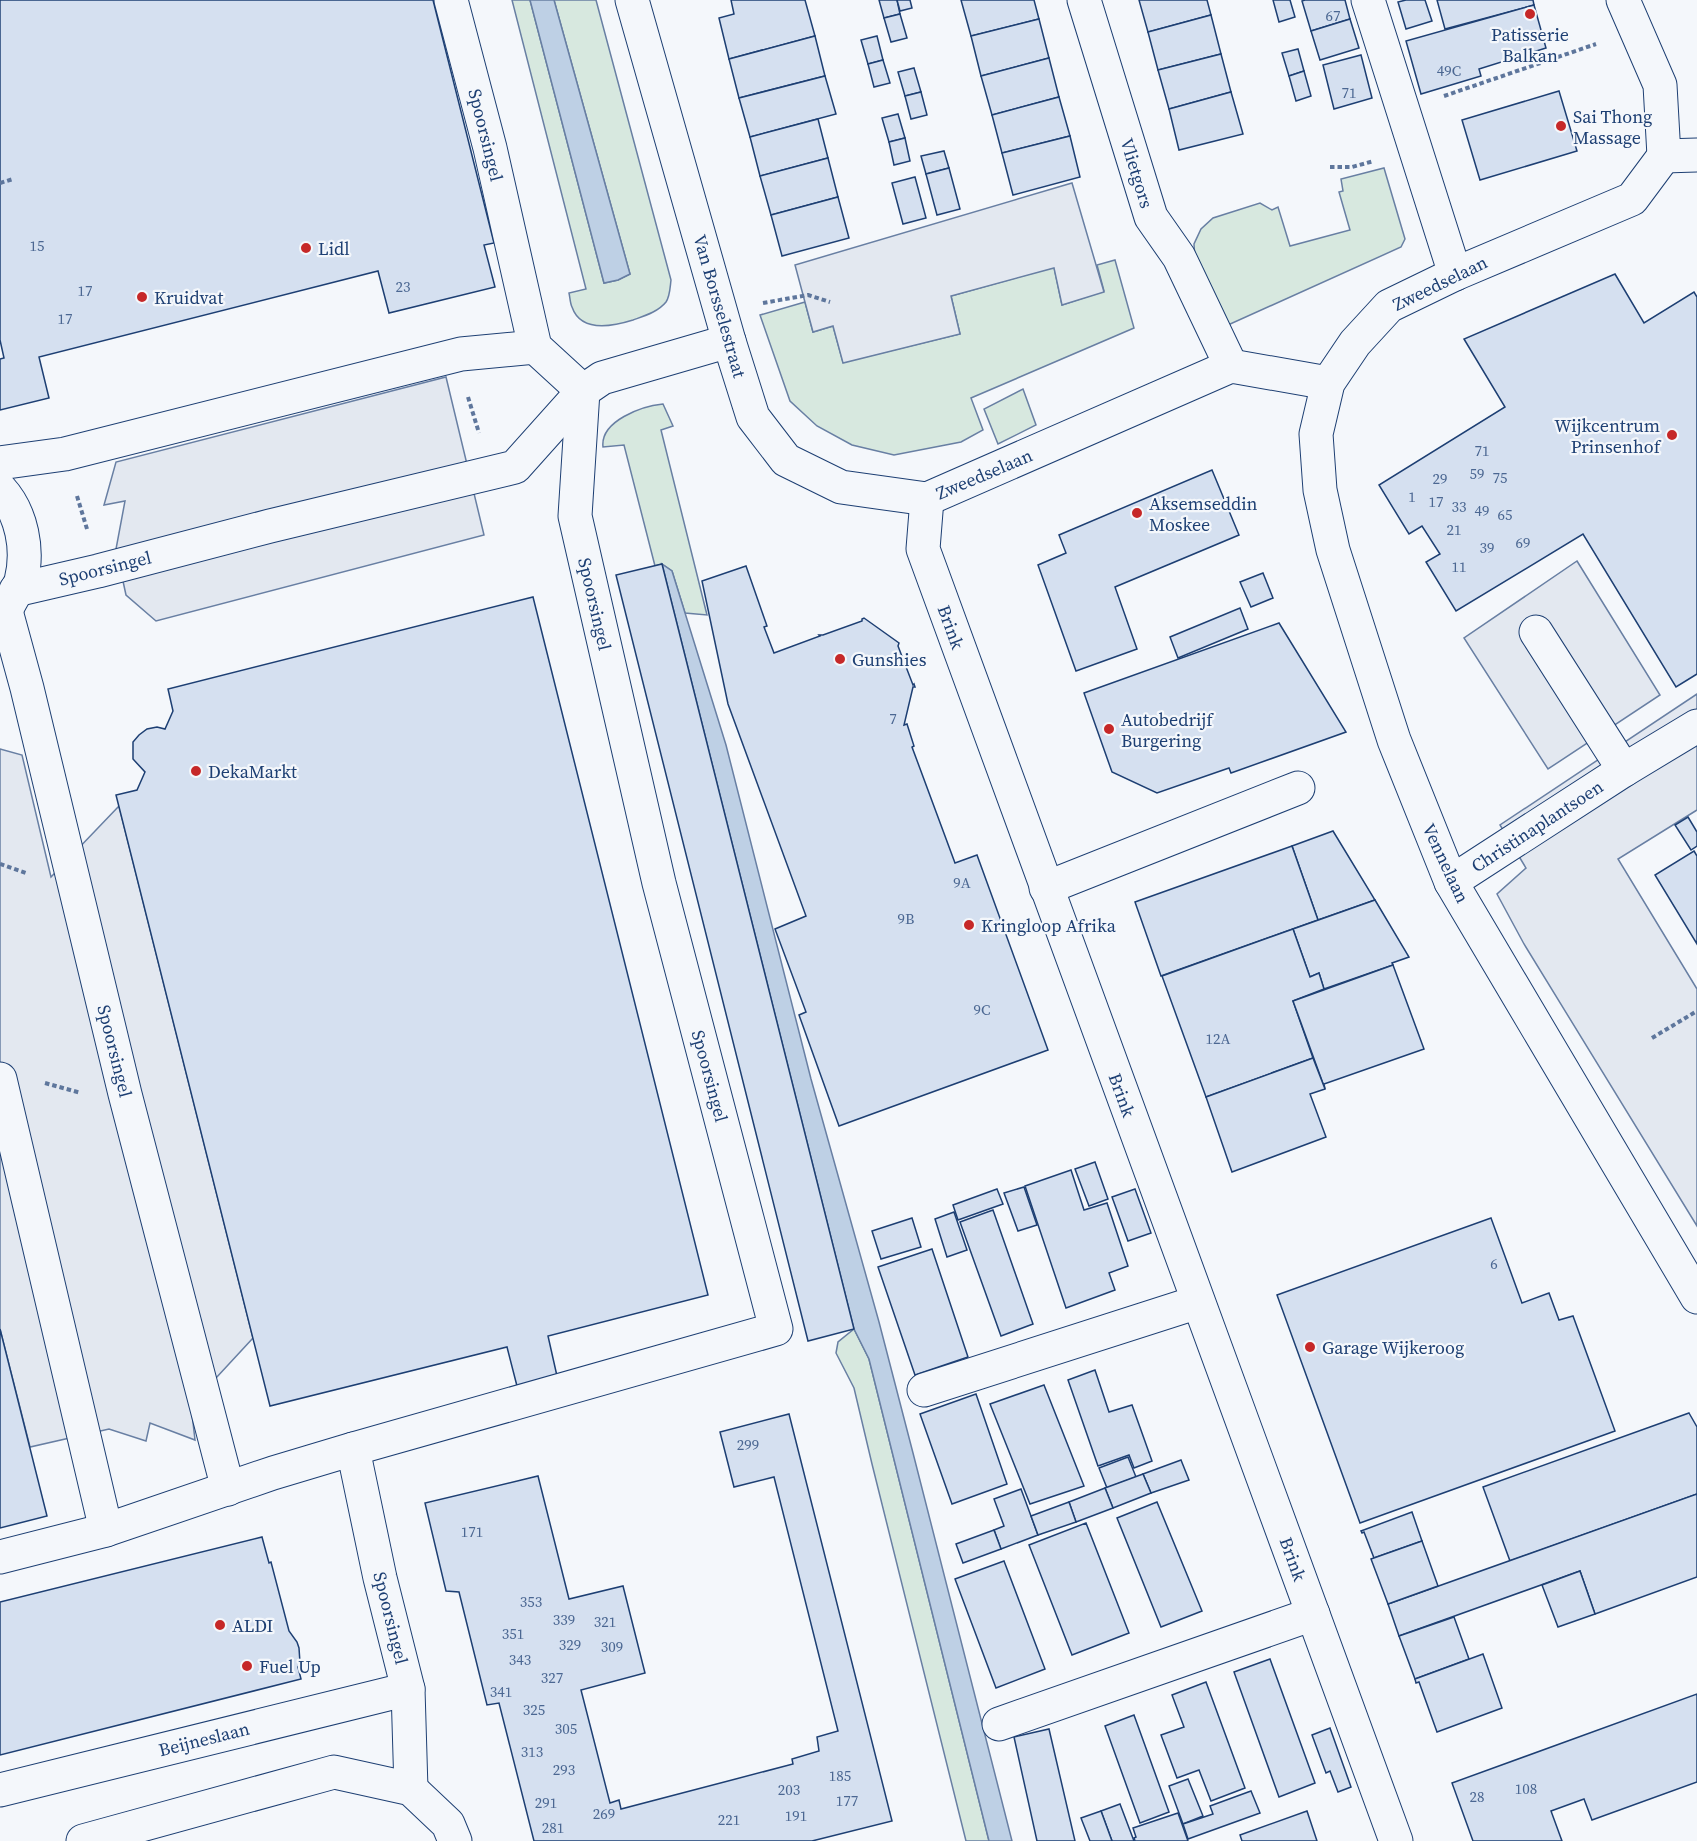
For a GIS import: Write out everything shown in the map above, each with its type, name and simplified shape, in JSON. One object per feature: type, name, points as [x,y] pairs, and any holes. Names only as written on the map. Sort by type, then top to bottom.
[{"type":"street","name":"Spoorsingel","points":[[451,0],[490,148],[535,347]]},
{"type":"street","name":"Van Borsselestraat","points":[[632,0],[729,341],[753,417],[786,460],[841,487],[927,499]]},
{"type":"street","name":"Vlietgors","points":[[1084,0],[1150,217],[1179,256],[1231,366]]},
{"type":"street","points":[[1368,0],[1455,274]]},
{"type":"street","points":[[1623,0],[1660,85],[1664,156],[1697,155]]},
{"type":"street","name":"Zweedselaan","points":[[1328,383],[1355,343],[1389,306],[1455,274],[1632,199],[1664,156]]},
{"type":"street","name":"Spoorsingel","points":[[7,606],[98,571],[270,526],[515,467],[583,391],[602,378],[729,341]]},
{"type":"street","points":[[0,463],[65,454],[456,356],[535,347],[583,391]]},
{"type":"street","points":[[1231,366],[1328,383]]},
{"type":"street","name":"Zweedselaan","points":[[927,499],[1231,366]]},
{"type":"street","name":"Vennelaan","points":[[1328,383],[1316,434],[1320,490],[1334,550],[1394,740],[1451,882],[1697,1297]]},
{"type":"street","name":"Spoorsingel","points":[[0,1557],[106,1530],[273,1473],[353,1449],[776,1329],[659,883],[575,516],[583,391]]},
{"type":"street","name":"Spoorsingel","points":[[0,489],[19,519],[24,550],[20,582],[7,606],[125,1094],[228,1489]]},
{"type":"street","name":"Brink","points":[[927,499],[922,549],[1396,1841]]},
{"type":"street","name":"Christinaplantsoen","points":[[1536,632],[1624,770]]},
{"type":"street","name":"Christinaplantsoen","points":[[1451,882],[1624,770],[1697,726]]},
{"type":"street","points":[[1046,888],[1298,788]]},
{"type":"street","points":[[0,1080],[106,1530]]},
{"type":"street","points":[[924,1390],[1198,1302]]},
{"type":"street","name":"Spoorsingel","points":[[353,1449],[380,1578],[408,1689],[411,1790]]},
{"type":"street","points":[[999,1724],[1313,1614]]},
{"type":"street","name":"Beijneslaan","points":[[0,1790],[408,1689]]},
{"type":"street","points":[[83,1841],[334,1772],[411,1790],[448,1824],[455,1841]]},
{"type":"path","points":[[1403,109],[1636,30]]},
{"type":"path","points":[[0,183],[13,179]]},
{"type":"path","points":[[729,341],[756,305],[808,295],[830,302]]},
{"type":"path","points":[[456,356],[490,473]]},
{"type":"path","points":[[65,454],[98,571]]},
{"type":"path","points":[[1652,1038],[1697,1011]]},
{"type":"path","points":[[0,1080],[27,1078],[102,1099],[125,1094]]},
{"type":"shaded area","points":[[512,0],[530,0],[604,283],[630,274],[554,0],[596,0],[671,280],[666,302],[651,313],[625,322],[599,326],[583,321],[572,307],[569,293],[586,289]]},
{"type":"shaded area","points":[[1384,168],[1405,239],[1401,247],[1228,325],[1195,260],[1194,244],[1201,229],[1213,218],[1260,203],[1272,210],[1278,207],[1290,246],[1350,230],[1339,192],[1343,191],[1341,179]]},
{"type":"shaded area","points":[[1072,183],[1104,292],[1062,305],[1054,268],[951,296],[960,334],[843,363],[833,326],[813,332],[795,265]]},
{"type":"shaded area","points":[[1115,260],[1134,328],[971,398],[983,430],[961,442],[894,455],[852,445],[817,426],[790,401],[760,315],[805,302],[813,332],[833,326],[843,362],[960,334],[951,296],[1054,267],[1062,305],[1104,291],[1097,265]]},
{"type":"shaded area","points":[[446,377],[484,535],[156,621],[126,595],[116,549],[125,501],[104,505],[116,462]]},
{"type":"shaded area","points":[[1023,389],[1036,425],[998,444],[984,409]]},
{"type":"shaded area","points":[[663,404],[673,426],[661,430],[707,615],[685,613],[672,571],[662,564],[655,566],[624,445],[603,447],[604,438],[615,422],[644,408]]},
{"type":"shaded area","points":[[1577,561],[1660,695],[1548,769],[1464,638]]},
{"type":"shaded area","points":[[1697,694],[1697,810],[1618,859],[1697,989],[1697,1226],[1524,944],[1497,894],[1526,868],[1500,825]]},
{"type":"shaded area","points":[[0,749],[22,755],[51,877],[119,806],[253,1338],[191,1405],[195,1440],[150,1423],[146,1441],[109,1429],[30,1447],[0,1329]]},
{"type":"shaded area","points":[[854,1329],[869,1359],[989,1841],[966,1841],[854,1388],[836,1353],[838,1342]]},
{"type":"water","points":[[530,0],[554,0],[630,274],[618,280],[604,283]]},
{"type":"water","points":[[662,564],[672,571],[726,745],[811,1079],[879,1322],[1012,1841],[989,1841],[869,1359],[854,1329]]},
{"type":"building","points":[[0,0],[433,0],[494,243],[484,245],[495,287],[389,313],[378,271],[39,357],[49,398],[0,410],[0,359],[4,358],[0,340]]},
{"type":"building","points":[[731,0],[805,0],[815,36],[729,59],[719,18],[734,14]]},
{"type":"building","points":[[879,0],[897,0],[900,14],[884,18]]},
{"type":"building","points":[[897,0],[910,0],[912,8],[900,11]]},
{"type":"building","points":[[961,0],[1034,0],[1039,19],[971,36]]},
{"type":"building","points":[[1139,0],[1207,0],[1211,15],[1148,32]]},
{"type":"building","points":[[1273,0],[1290,0],[1295,17],[1279,22]]},
{"type":"building","points":[[1345,0],[1350,19],[1311,31],[1302,1]]},
{"type":"building","points":[[1425,0],[1432,21],[1406,29],[1398,2]]},
{"type":"building","points":[[1437,0],[1533,0],[1534,5],[1445,29]]},
{"type":"building","points":[[1534,5],[1546,48],[1479,69],[1481,76],[1421,94],[1406,41]]},
{"type":"building","points":[[900,14],[907,38],[891,42],[884,18]]},
{"type":"building","points":[[1211,15],[1221,54],[1158,70],[1148,32]]},
{"type":"building","points":[[1039,19],[1049,58],[981,76],[971,36]]},
{"type":"building","points":[[1350,19],[1359,48],[1320,60],[1311,31]]},
{"type":"building","points":[[815,36],[825,76],[739,98],[729,59]]},
{"type":"building","points":[[877,36],[883,60],[868,64],[861,40]]},
{"type":"building","points":[[1298,49],[1304,71],[1289,76],[1282,53]]},
{"type":"building","points":[[1221,54],[1231,92],[1169,109],[1158,70]]},
{"type":"building","points":[[1361,55],[1372,98],[1334,109],[1323,65]]},
{"type":"building","points":[[1049,58],[1059,97],[992,115],[981,76]]},
{"type":"building","points":[[883,60],[890,83],[874,87],[868,64]]},
{"type":"building","points":[[914,68],[921,92],[905,96],[898,72]]},
{"type":"building","points":[[1304,71],[1311,96],[1296,101],[1289,76]]},
{"type":"building","points":[[825,76],[836,114],[750,137],[739,98]]},
{"type":"building","points":[[1559,91],[1577,151],[1480,180],[1462,120]]},
{"type":"building","points":[[921,92],[927,115],[911,119],[905,96]]},
{"type":"building","points":[[1231,92],[1243,134],[1179,150],[1169,109]]},
{"type":"building","points":[[1059,97],[1070,136],[1002,153],[992,115]]},
{"type":"building","points":[[898,114],[905,138],[889,142],[882,118]]},
{"type":"building","points":[[818,119],[828,158],[760,176],[750,137]]},
{"type":"building","points":[[1070,136],[1080,177],[1013,195],[1002,153]]},
{"type":"building","points":[[905,138],[910,161],[894,165],[889,142]]},
{"type":"building","points":[[944,151],[949,168],[926,174],[921,156]]},
{"type":"building","points":[[828,158],[838,197],[771,215],[760,176]]},
{"type":"building","points":[[949,168],[960,209],[937,215],[926,174]]},
{"type":"building","points":[[915,177],[926,218],[903,224],[892,183]]},
{"type":"building","points":[[838,197],[849,238],[782,256],[771,215]]},
{"type":"building","points":[[1615,274],[1644,323],[1694,292],[1697,297],[1697,674],[1676,687],[1583,534],[1456,611],[1426,562],[1440,554],[1422,526],[1409,534],[1379,485],[1505,407],[1464,339]]},
{"type":"building","points":[[1212,470],[1239,535],[1115,587],[1137,649],[1076,671],[1038,565],[1066,553],[1059,535]]},
{"type":"building","points":[[662,564],[854,1329],[808,1341],[616,575]]},
{"type":"building","points":[[746,566],[774,653],[862,621],[864,618],[899,643],[898,646],[915,687],[913,687],[904,725],[907,724],[914,746],[912,747],[955,863],[977,855],[1048,1050],[839,1126],[799,1015],[806,1012],[775,929],[806,916],[728,704],[702,581]]},
{"type":"building","points":[[1263,573],[1273,598],[1251,607],[1240,582]]},
{"type":"building","points":[[533,597],[708,1295],[548,1336],[557,1376],[517,1386],[507,1347],[270,1406],[116,795],[137,790],[145,772],[133,759],[133,742],[147,729],[157,727],[165,729],[173,711],[168,689]]},
{"type":"building","points":[[1240,608],[1248,629],[1178,658],[1170,637]]},
{"type":"building","points":[[1279,623],[1346,732],[1231,773],[1229,768],[1157,793],[1112,772],[1084,693]]},
{"type":"building","points":[[1688,817],[1697,832],[1697,846],[1691,850],[1675,825]]},
{"type":"building","points":[[1333,831],[1375,900],[1318,920],[1292,846]]},
{"type":"building","points":[[1292,846],[1318,920],[1161,976],[1135,902]]},
{"type":"building","points":[[1694,851],[1697,856],[1697,944],[1655,875]]},
{"type":"building","points":[[1375,900],[1409,957],[1392,963],[1393,965],[1324,989],[1319,973],[1310,977],[1293,929]]},
{"type":"building","points":[[1293,929],[1310,977],[1319,973],[1324,989],[1293,1001],[1313,1058],[1206,1097],[1162,976]]},
{"type":"building","points":[[1393,965],[1424,1049],[1324,1084],[1325,1089],[1293,1001]]},
{"type":"building","points":[[1313,1058],[1325,1089],[1310,1094],[1326,1137],[1232,1172],[1206,1097]]},
{"type":"building","points":[[1095,1162],[1108,1199],[1089,1206],[1075,1169]]},
{"type":"building","points":[[1071,1170],[1084,1210],[1107,1203],[1128,1266],[1109,1273],[1115,1290],[1066,1308],[1025,1186]]},
{"type":"building","points":[[1024,1187],[1037,1225],[1018,1231],[1004,1193]]},
{"type":"building","points":[[997,1189],[1003,1204],[958,1220],[953,1205]]},
{"type":"building","points":[[1135,1189],[1151,1233],[1128,1241],[1112,1197]]},
{"type":"building","points":[[993,1210],[1033,1324],[1001,1336],[960,1222]]},
{"type":"building","points":[[954,1212],[967,1250],[947,1257],[935,1219]]},
{"type":"building","points":[[912,1218],[921,1247],[881,1259],[872,1231]]},
{"type":"building","points":[[1491,1218],[1522,1303],[1549,1293],[1559,1320],[1573,1316],[1615,1431],[1360,1523],[1277,1295]]},
{"type":"building","points":[[932,1249],[968,1357],[915,1375],[878,1267]]},
{"type":"building","points":[[0,1329],[47,1516],[0,1528]]},
{"type":"building","points":[[1095,1370],[1109,1412],[1132,1405],[1152,1461],[1134,1468],[1129,1455],[1098,1466],[1068,1380]]},
{"type":"building","points":[[1044,1385],[1084,1486],[1030,1504],[990,1404]]},
{"type":"building","points":[[976,1394],[1007,1484],[952,1504],[920,1414]]},
{"type":"building","points":[[1689,1413],[1697,1427],[1697,1494],[1510,1561],[1483,1487]]},
{"type":"building","points":[[789,1414],[892,1821],[812,1841],[534,1841],[499,1703],[487,1705],[459,1592],[446,1591],[425,1503],[538,1476],[569,1599],[623,1586],[645,1673],[581,1690],[610,1803],[619,1800],[621,1809],[793,1764],[792,1759],[819,1751],[817,1737],[838,1731],[774,1477],[734,1487],[720,1432]]},
{"type":"building","points":[[1128,1457],[1136,1477],[1107,1488],[1099,1468]]},
{"type":"building","points":[[1181,1460],[1189,1480],[1151,1493],[1143,1474]]},
{"type":"building","points":[[1143,1474],[1151,1493],[1113,1508],[1105,1488]]},
{"type":"building","points":[[1105,1488],[1113,1508],[1076,1522],[1069,1502]]},
{"type":"building","points":[[1021,1489],[1038,1535],[1001,1549],[994,1530],[1004,1526],[994,1499]]},
{"type":"building","points":[[1697,1494],[1697,1577],[1595,1614],[1580,1571],[1399,1636],[1388,1604]]},
{"type":"building","points":[[1069,1502],[1076,1522],[1038,1535],[1031,1516]]},
{"type":"building","points":[[1157,1502],[1202,1611],[1161,1627],[1117,1518]]},
{"type":"building","points":[[1412,1512],[1422,1541],[1374,1558],[1364,1532],[1361,1531]]},
{"type":"building","points":[[1086,1523],[1129,1633],[1072,1655],[1029,1545]]},
{"type":"building","points":[[994,1530],[1001,1549],[963,1563],[956,1544]]},
{"type":"building","points":[[262,1537],[289,1631],[299,1648],[298,1667],[301,1679],[0,1755],[0,1602]]},
{"type":"building","points":[[1422,1541],[1438,1586],[1388,1604],[1371,1559]]},
{"type":"building","points":[[1004,1561],[1045,1669],[996,1688],[955,1579]]},
{"type":"building","points":[[1580,1571],[1595,1614],[1558,1627],[1542,1585]]},
{"type":"building","points":[[1454,1617],[1469,1659],[1415,1679],[1399,1636]]},
{"type":"building","points":[[1483,1654],[1502,1708],[1437,1732],[1419,1682],[1416,1683],[1415,1679]]},
{"type":"building","points":[[1270,1659],[1315,1783],[1279,1797],[1234,1672]]},
{"type":"building","points":[[1206,1682],[1245,1788],[1211,1801],[1199,1770],[1177,1778],[1161,1735],[1184,1727],[1172,1695]]},
{"type":"building","points":[[1697,1694],[1697,1782],[1592,1820],[1584,1799],[1551,1811],[1562,1841],[1473,1841],[1452,1783]]},
{"type":"building","points":[[1134,1715],[1169,1812],[1140,1823],[1105,1726]]},
{"type":"building","points":[[1330,1728],[1351,1787],[1338,1792],[1330,1771],[1326,1773],[1312,1735]]},
{"type":"building","points":[[1049,1729],[1075,1841],[1037,1841],[1014,1737]]},
{"type":"building","points":[[1188,1779],[1203,1816],[1183,1824],[1169,1786]]},
{"type":"building","points":[[1251,1791],[1260,1813],[1188,1839],[1183,1824],[1213,1814],[1210,1806]]},
{"type":"building","points":[[1120,1804],[1134,1841],[1112,1841],[1101,1811]]},
{"type":"building","points":[[1101,1811],[1112,1841],[1090,1841],[1081,1818]]},
{"type":"building","points":[[1307,1811],[1317,1841],[1242,1841],[1240,1835]]},
{"type":"building","points":[[1178,1813],[1188,1841],[1135,1841],[1133,1828]]},
{"type":"place","name":"Patisserie Balkan","points":[[1530,14]]},
{"type":"place","name":"Sai Thong Massage","points":[[1561,126]]},
{"type":"place","name":"Lidl","points":[[306,248]]},
{"type":"place","name":"Kruidvat","points":[[142,297]]},
{"type":"place","name":"Wijkcentrum Prinsenhof","points":[[1672,435]]},
{"type":"place","name":"Aksemseddin Moskee","points":[[1137,513]]},
{"type":"place","name":"Gunshies","points":[[840,659]]},
{"type":"place","name":"Autobedrijf Burgering","points":[[1109,729]]},
{"type":"place","name":"DekaMarkt","points":[[196,771]]},
{"type":"place","name":"Kringloop Afrika","points":[[969,925]]},
{"type":"place","name":"Garage Wijkeroog","points":[[1310,1347]]},
{"type":"place","name":"ALDI","points":[[220,1625]]},
{"type":"place","name":"Fuel Up","points":[[247,1666]]}]
